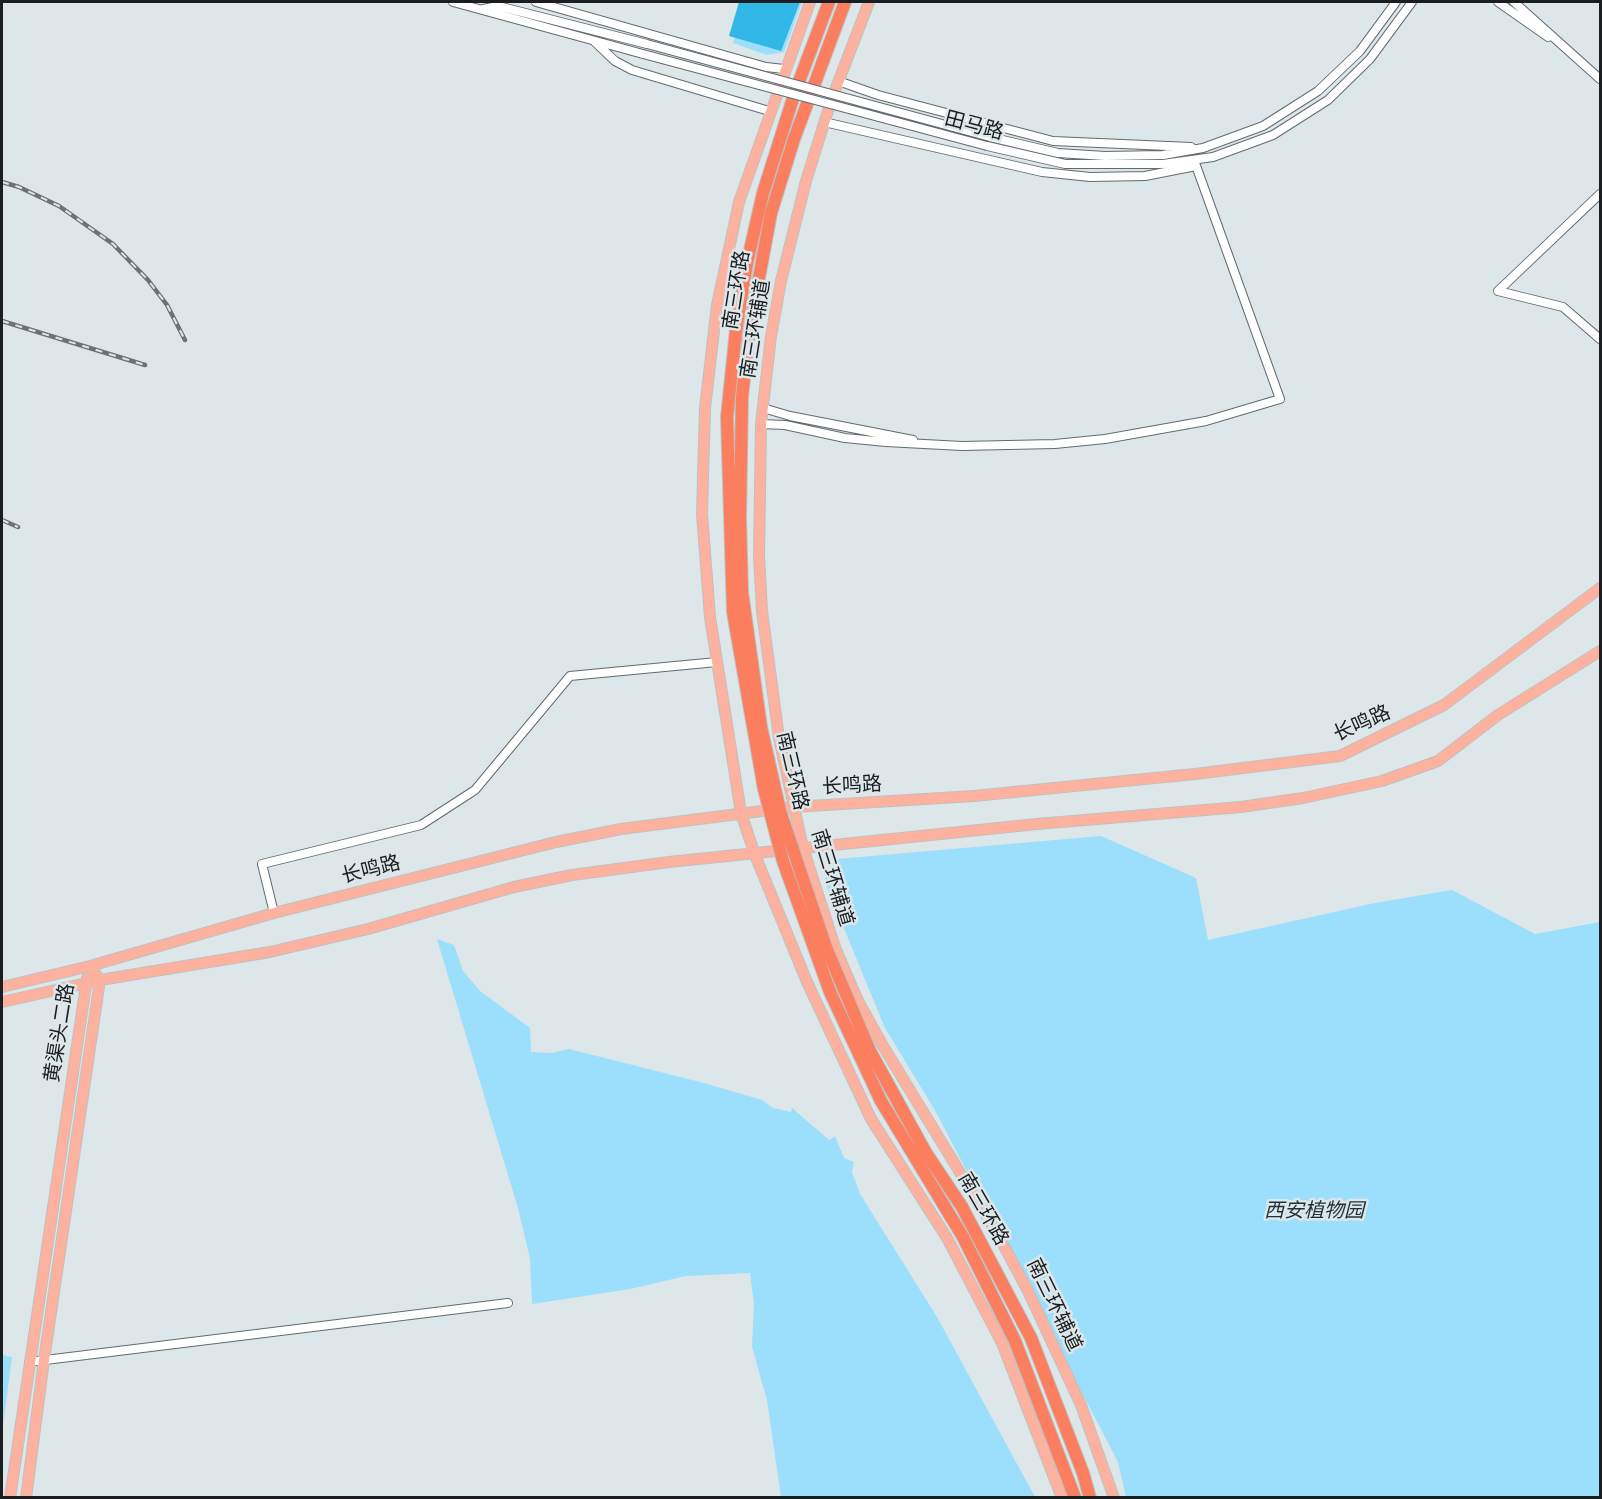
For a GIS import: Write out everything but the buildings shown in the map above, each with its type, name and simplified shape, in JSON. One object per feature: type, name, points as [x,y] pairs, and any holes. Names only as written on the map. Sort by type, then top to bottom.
[{"type":"highway","name":"南三环路","points":[[829,2],[795,92],[763,193],[747,263],[736,330],[727,417],[733,612],[764,789],[783,861],[830,992],[881,1101],[963,1237],[1015,1341],[1075,1497]]},
{"type":"highway","name":"南三环路","points":[[845,2],[794,139],[771,213],[749,332],[742,397],[740,518],[742,592],[761,727],[780,811],[826,947],[870,1051],[926,1153],[962,1207],[1031,1338],[1090,1497]]},
{"type":"main road","name":"南三环辅道","points":[[810,2],[784,69],[739,202],[717,305],[705,408],[702,514],[710,617],[741,813],[755,855],[807,982],[871,1119],[947,1238],[1002,1343],[1062,1497]]},
{"type":"main road","name":"南三环辅道","points":[[869,2],[824,122],[781,281],[761,424],[759,556],[762,611],[779,738],[803,848],[836,950],[858,1001],[908,1089],[998,1235],[1028,1291],[1081,1405],[1114,1497]]},
{"type":"main road","name":"长鸣路","points":[[2,987],[90,966],[274,913],[556,842],[621,829],[793,807],[974,796],[1195,774],[1340,756],[1444,705],[1600,588]]},
{"type":"main road","points":[[2,1002],[100,980],[280,950],[368,929],[514,887],[572,875],[803,848],[1241,807],[1303,798],[1382,782],[1438,761],[1498,715],[1600,651]]},
{"type":"main road","name":"黄渠头二路","points":[[26,1497],[100,980],[90,966]]},
{"type":"main road","name":"黄渠头二路","points":[[10,1497],[85,983],[90,966]]},
{"type":"street","name":"田马路","points":[[453,2],[595,42],[989,141],[1058,153],[1105,156],[1163,155],[1203,148],[1263,126],[1318,91],[1360,51],[1396,2]]},
{"type":"street","points":[[536,2],[766,67],[784,69]]},
{"type":"street","name":"田马路","points":[[482,9],[501,4],[1065,164],[1115,166],[1195,163],[1274,135],[1328,100],[1370,59],[1412,2]]},
{"type":"street","points":[[1498,2],[1573,55]]},
{"type":"street","points":[[1514,2],[1600,79]]},
{"type":"street","points":[[595,42],[615,61],[632,70],[770,111]]},
{"type":"street","points":[[838,81],[912,105],[1053,141],[1203,148]]},
{"type":"street","points":[[761,424],[785,425],[845,438],[886,442],[1009,446],[1105,439],[1206,421],[1280,399],[1195,163],[1145,176],[1090,177],[1042,172],[824,122]]},
{"type":"street","points":[[1600,194],[1498,291],[1563,307],[1600,337]]},
{"type":"street","points":[[763,408],[790,416],[928,443]]},
{"type":"street","points":[[274,913],[262,864],[421,825],[475,790],[570,676],[717,662]]},
{"type":"street","points":[[29,1362],[507,1303]]},
{"type":"green space","points":[[748,2],[802,2],[784,52],[767,55],[733,43]]},
{"type":"green space","name":"西安植物园","points":[[1101,836],[1196,878],[1208,940],[1375,903],[1452,890],[1535,934],[1600,922],[1600,1497],[1126,1497],[1118,1462],[936,1112],[885,1028],[824,880],[837,859]]},
{"type":"green space","points":[[437,939],[454,945],[463,971],[480,991],[530,1028],[531,1052],[551,1053],[569,1049],[704,1083],[762,1100],[773,1108],[791,1112],[792,1108],[829,1140],[835,1136],[844,1158],[854,1162],[852,1172],[860,1194],[937,1317],[1035,1497],[781,1497],[767,1400],[752,1347],[754,1305],[750,1273],[686,1276],[630,1289],[532,1304],[530,1259],[518,1208]]},
{"type":"green space","points":[[2,1355],[12,1357],[2,1433]]},
{"type":"shaded area","points":[[739,2],[800,2],[781,51],[729,36]]},
{"type":"railway","points":[[2,182],[19,187],[59,206],[113,244],[148,280],[167,305],[185,340]]},
{"type":"railway","points":[[2,321],[145,365]]},
{"type":"railway","points":[[2,520],[18,527]]}]
